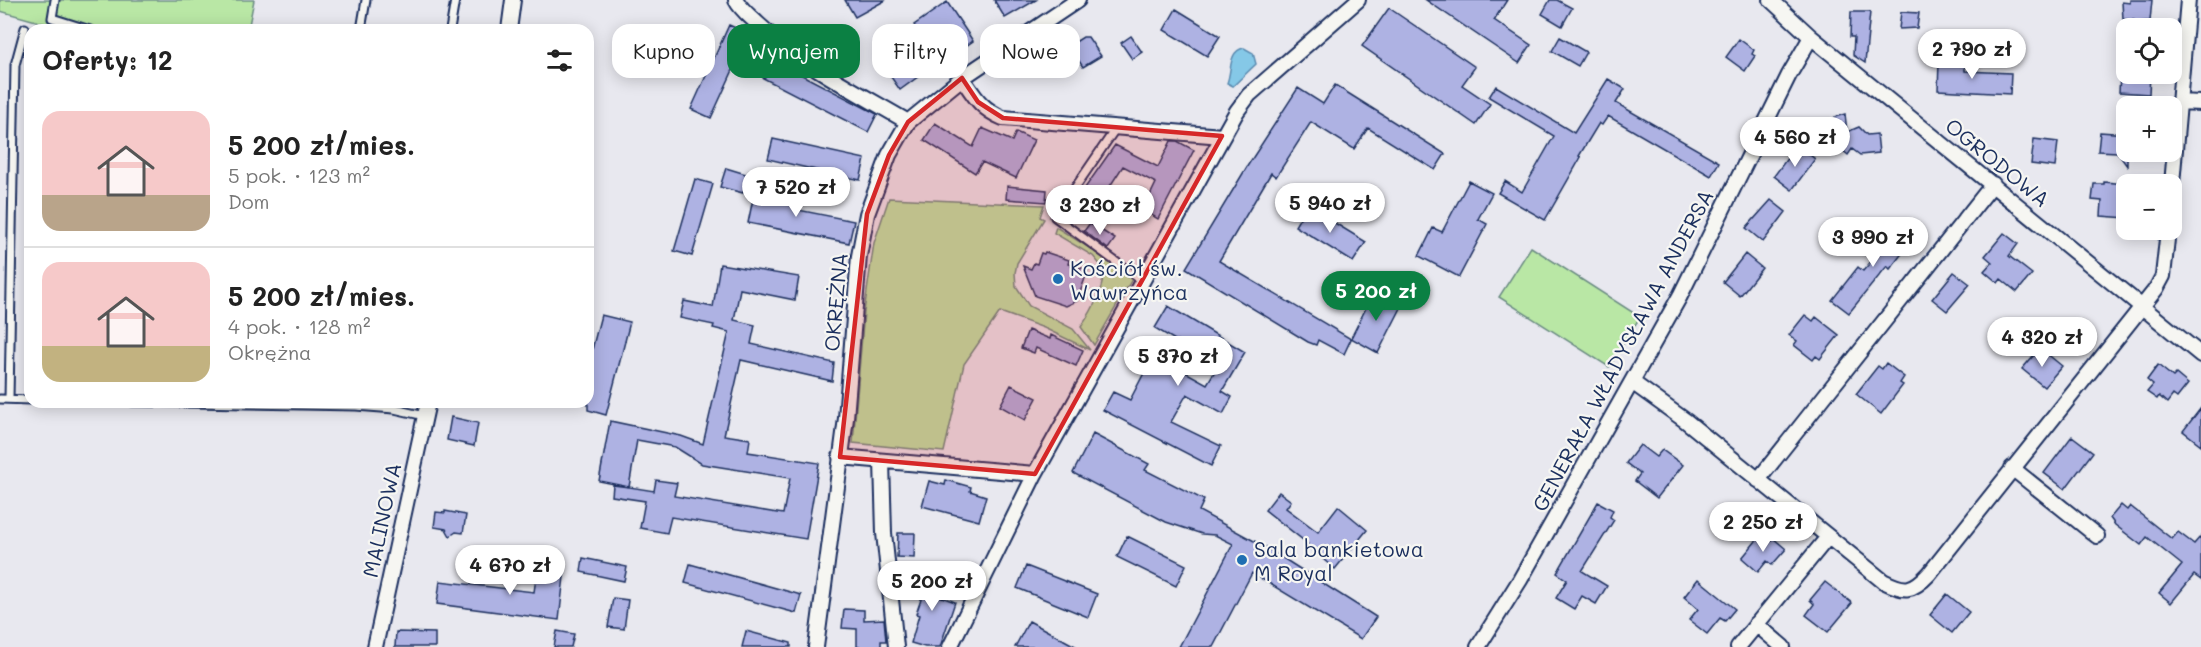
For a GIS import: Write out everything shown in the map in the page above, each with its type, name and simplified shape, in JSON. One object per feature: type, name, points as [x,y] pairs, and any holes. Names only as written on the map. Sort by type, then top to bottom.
[{"type":"street","points":[[510,24],[513,0]]},
{"type":"street","points":[[736,0],[748,15],[788,49],[908,122]]},
{"type":"street","name":"OKRĘŻNA","points":[[968,74],[1078,0]]},
{"type":"street","points":[[950,647],[1035,474],[1222,136],[1249,95],[1358,0]]},
{"type":"street","name":"OGRODOWA","points":[[1771,0],[1810,37],[2201,354]]},
{"type":"street","points":[[2179,96],[2188,0]]},
{"type":"street","name":"GENERAŁA WŁADYSŁAWA ANDERSA","points":[[1478,647],[1520,580],[1680,296],[1810,37]]},
{"type":"street","points":[[962,78],[978,102],[988,112],[1003,118],[1222,136]]},
{"type":"street","name":"OKRĘŻNA","points":[[816,647],[846,418],[859,256],[867,214],[889,155],[908,122],[962,78]]},
{"type":"street","points":[[2182,102],[2201,104]]},
{"type":"street","points":[[1758,480],[1993,184]]},
{"type":"street","points":[[1632,382],[1686,421],[1883,581],[1895,587],[1914,588],[1929,574],[2144,306],[2163,276],[2167,240]]},
{"type":"street","name":"MALINOWA","points":[[375,647],[427,409]]},
{"type":"street","points":[[840,457],[1035,474]]},
{"type":"street","points":[[882,461],[884,533],[896,647]]},
{"type":"street","points":[[2012,468],[2097,536]]},
{"type":"street","points":[[1737,647],[1828,537]]},
{"type":"street","points":[[1756,624],[1783,647]]},
{"type":"lane","points":[[55,0],[52,18],[71,24]]},
{"type":"lane","points":[[362,24],[366,0]]},
{"type":"lane","points":[[451,24],[455,0]]},
{"type":"lane","points":[[9,399],[15,65],[24,32]]},
{"type":"lane","points":[[1116,128],[1055,218],[1143,282]]},
{"type":"lane","points":[[0,399],[24,400]]},
{"type":"lane","points":[[384,408],[427,409]]},
{"type":"highlighted area","points":[[962,78],[978,102],[1003,118],[1222,136],[1035,474],[840,457],[867,214],[889,155],[908,122]]},
{"type":"green space","points":[[0,0],[254,0],[249,24],[47,24],[0,11]]},
{"type":"green space","points":[[889,198],[1044,205],[1040,217],[1044,219],[1017,263],[1016,286],[1029,306],[1073,329],[1090,350],[1044,328],[1000,312],[964,364],[944,452],[853,443],[864,312],[874,243]]},
{"type":"green space","points":[[1056,227],[1132,279],[1094,345],[1081,327],[1100,291],[1103,268],[1093,256],[1054,233]]},
{"type":"green space","points":[[1531,247],[1640,317],[1609,367],[1499,297]]},
{"type":"water","points":[[1244,48],[1253,53],[1256,64],[1233,86],[1227,83],[1231,62],[1235,53]]},
{"type":"building","points":[[845,0],[886,0],[855,17]]},
{"type":"building","points":[[994,0],[1036,0],[1005,18]]},
{"type":"building","points":[[1426,0],[1507,0],[1494,20],[1531,45],[1519,63]]},
{"type":"building","points":[[1550,0],[1557,0],[1572,8],[1562,26],[1542,14]]},
{"type":"building","points":[[2130,0],[2152,0],[2150,18],[2123,18],[2122,2],[2130,3]]},
{"type":"building","points":[[947,2],[962,24],[915,24]]},
{"type":"building","points":[[1389,8],[1475,67],[1462,85],[1490,104],[1476,125],[1362,46]]},
{"type":"building","points":[[1176,9],[1220,36],[1207,56],[1164,30]]},
{"type":"building","points":[[1851,12],[1870,12],[1865,63],[1853,55],[1854,37],[1850,37]]},
{"type":"building","points":[[1901,12],[1919,13],[1917,28],[1899,29]]},
{"type":"building","points":[[727,29],[727,78],[729,78],[711,118],[691,109],[705,78],[715,78],[715,56]]},
{"type":"building","points":[[968,34],[973,41],[968,45]]},
{"type":"building","points":[[1131,36],[1142,52],[1132,59],[1121,43]]},
{"type":"building","points":[[1088,37],[1101,56],[1083,67],[1080,62],[1080,39]]},
{"type":"building","points":[[1560,37],[1586,52],[1578,66],[1552,51]]},
{"type":"building","points":[[1739,39],[1754,50],[1752,54],[1755,56],[1745,71],[1726,57]]},
{"type":"building","points":[[1939,63],[1965,64],[1965,71],[2011,73],[2010,94],[1938,90]]},
{"type":"building","points":[[763,78],[808,78],[877,114],[868,132]]},
{"type":"building","points":[[892,78],[916,78],[900,90]]},
{"type":"building","points":[[1608,79],[1625,89],[1616,103],[1719,162],[1711,176],[1608,116],[1602,125],[1599,123],[1579,156],[1581,157],[1545,220],[1498,193],[1505,181],[1522,192],[1554,136],[1489,97],[1496,86],[1574,133]]},
{"type":"building","points":[[2119,84],[2150,84],[2149,94],[2119,92]]},
{"type":"building","points":[[1335,85],[1445,154],[1435,170],[1368,128],[1354,149],[1311,122],[1276,177],[1271,173],[1219,261],[1351,339],[1344,354],[1318,340],[1316,345],[1308,342],[1186,268],[1298,88],[1323,104]]},
{"type":"building","points":[[1845,114],[1847,132],[1859,127],[1867,135],[1877,134],[1879,153],[1860,155],[1852,149],[1848,155],[1822,133],[1835,117]]},
{"type":"building","points":[[935,123],[973,147],[982,128],[1012,141],[1016,132],[1034,140],[1016,178],[982,162],[975,173],[924,140]]},
{"type":"building","points":[[2100,132],[2116,133],[2116,152],[2098,151]]},
{"type":"building","points":[[773,139],[865,159],[860,180],[768,159]]},
{"type":"building","points":[[2034,139],[2058,142],[2055,167],[2031,164]]},
{"type":"building","points":[[1171,141],[1177,141],[1194,150],[1158,219],[1143,210],[1156,183],[1123,166],[1101,200],[1108,205],[1095,225],[1071,208],[1115,145],[1158,167]]},
{"type":"building","points":[[1797,145],[1815,159],[1792,190],[1774,176]]},
{"type":"building","points":[[726,168],[749,175],[743,193],[720,187]]},
{"type":"building","points":[[695,179],[713,184],[692,256],[674,251]]},
{"type":"building","points":[[1469,181],[1492,193],[1478,219],[1487,224],[1459,277],[1419,256],[1433,228],[1442,232]]},
{"type":"building","points":[[2104,182],[2116,183],[2116,217],[2101,216],[2102,201],[2092,200],[2094,184],[2104,184]]},
{"type":"building","points":[[1007,186],[1047,190],[1046,202],[1006,199]]},
{"type":"building","points":[[755,189],[800,198],[798,210],[854,221],[849,243],[748,223]]},
{"type":"building","points":[[1771,200],[1786,212],[1763,242],[1746,228]]},
{"type":"building","points":[[1307,206],[1366,242],[1353,262],[1295,226]]},
{"type":"building","points":[[1090,223],[1115,239],[1108,249],[1084,231]]},
{"type":"building","points":[[1898,223],[1911,234],[1900,248],[1904,251],[1890,269],[1887,266],[1849,313],[1832,300],[1858,267],[1863,271],[1880,251],[1873,245],[1882,233],[1887,237]]},
{"type":"building","points":[[2004,233],[2018,244],[2009,256],[2032,274],[2017,292],[2001,279],[1998,283],[1984,271],[1992,262],[1985,256]]},
{"type":"building","name":"Kościół św. Wawrzyńca","points":[[1045,252],[1069,260],[1068,264],[1088,270],[1077,301],[1066,306],[1035,296],[1023,266],[1031,269],[1034,263],[1037,264],[1041,253]]},
{"type":"building","points":[[1745,254],[1762,268],[1740,296],[1723,282]]},
{"type":"building","points":[[720,264],[799,277],[795,300],[740,289],[734,320],[755,325],[751,344],[834,363],[832,381],[741,360],[724,435],[750,439],[748,452],[819,463],[806,539],[671,517],[667,533],[640,528],[645,501],[612,496],[613,485],[629,487],[599,481],[610,421],[681,436],[703,444],[729,332],[713,328],[714,325],[680,318],[684,301],[713,307]],"holes":[[[637,440],[675,447],[702,464],[790,478],[783,514],[674,496],[677,483],[656,480],[654,491],[629,487]]]},
{"type":"building","points":[[1954,272],[1970,284],[1947,311],[1932,299]]},
{"type":"building","points":[[1374,292],[1402,306],[1378,353],[1351,338]]},
{"type":"building","points":[[1168,306],[1245,352],[1222,391],[1232,397],[1223,414],[1187,394],[1171,422],[1221,446],[1211,466],[1103,410],[1113,392],[1130,400],[1145,371],[1133,364],[1142,348],[1207,384],[1218,366],[1155,328]]},
{"type":"building","points":[[601,315],[630,322],[606,415],[588,410],[588,408],[594,408],[594,342]]},
{"type":"building","points":[[1805,315],[1813,321],[1816,317],[1839,335],[1820,359],[1816,356],[1813,360],[1794,345],[1797,341],[1789,335]]},
{"type":"building","points":[[1028,330],[1050,339],[1051,335],[1083,350],[1076,366],[1036,348],[1034,353],[1021,348]]},
{"type":"building","points":[[2040,348],[2062,366],[2044,387],[2022,369]]},
{"type":"building","points":[[1886,363],[1904,377],[1900,383],[1903,385],[1881,414],[1856,394],[1878,366],[1882,369]]},
{"type":"building","points":[[2158,365],[2173,377],[2176,374],[2188,384],[2177,398],[2173,395],[2167,403],[2159,396],[2157,399],[2147,392],[2153,385],[2147,380]]},
{"type":"building","points":[[1011,385],[1037,398],[1025,420],[1000,406]]},
{"type":"building","points":[[2201,408],[2201,445],[2183,431]]},
{"type":"building","points":[[451,417],[478,423],[474,446],[447,440]]},
{"type":"building","points":[[1093,434],[1149,464],[1145,470],[1204,500],[1199,511],[1267,548],[1376,617],[1361,639],[1252,573],[1213,647],[1179,647],[1233,544],[1215,535],[1202,534],[1166,522],[1073,473]]},
{"type":"building","points":[[2072,436],[2093,452],[2065,489],[2044,473]]},
{"type":"building","points":[[1640,445],[1656,457],[1662,450],[1683,465],[1657,498],[1635,481],[1640,474],[1626,463]]},
{"type":"building","points":[[946,480],[971,487],[970,491],[986,496],[979,521],[922,506],[929,481],[945,485]]},
{"type":"building","points":[[1279,492],[1291,501],[1286,508],[1318,532],[1338,506],[1367,530],[1335,569],[1265,510]]},
{"type":"building","points":[[1598,502],[1613,510],[1610,517],[1614,520],[1582,571],[1607,586],[1596,604],[1582,596],[1574,609],[1556,598],[1567,580],[1557,573]]},
{"type":"building","points":[[2121,505],[2127,510],[2130,506],[2172,539],[2178,532],[2194,544],[2201,536],[2201,580],[2194,575],[2171,603],[2159,593],[2182,565],[2147,537],[2141,545],[2115,525],[2110,518]]},
{"type":"building","points":[[445,511],[466,515],[463,533],[456,532],[450,536],[446,529],[434,527],[436,512],[445,513]]},
{"type":"building","points":[[898,533],[915,533],[914,558],[897,557]]},
{"type":"building","points":[[1127,536],[1186,565],[1176,586],[1117,557]]},
{"type":"building","points":[[1760,536],[1768,543],[1773,538],[1786,549],[1772,565],[1767,561],[1758,572],[1742,558]]},
{"type":"building","points":[[583,558],[627,567],[624,581],[581,572]]},
{"type":"building","points":[[538,564],[565,568],[559,620],[437,604],[440,581],[534,592]]},
{"type":"building","points":[[690,564],[801,595],[796,613],[685,583]]},
{"type":"building","points":[[1026,566],[1097,594],[1088,617],[1017,588]]},
{"type":"building","points":[[924,569],[945,575],[939,596],[955,602],[940,647],[925,647],[911,643],[919,615],[916,614],[926,585],[920,583]]},
{"type":"building","points":[[1698,579],[1735,609],[1725,621],[1720,618],[1707,634],[1689,620],[1698,609],[1684,597]]},
{"type":"building","points":[[1825,582],[1852,603],[1828,632],[1806,615],[1814,604],[1810,600]]},
{"type":"building","points":[[1947,594],[1969,612],[1952,633],[1930,615]]},
{"type":"building","points":[[613,598],[628,600],[624,629],[608,627]]},
{"type":"building","points":[[844,609],[864,610],[864,620],[884,619],[886,641],[881,641],[881,647],[857,647],[857,629],[842,628]]},
{"type":"building","points":[[1029,621],[1077,647],[1015,647]]},
{"type":"building","points":[[557,631],[574,634],[571,647],[554,647]]},
{"type":"building","points":[[746,631],[791,643],[791,647],[742,647]]},
{"type":"building","points":[[396,632],[435,633],[435,647],[395,647]]},
{"type":"place","name":"Kościół św. Wawrzyńca","points":[[1058,279]]},
{"type":"place","name":"Sala bankietowa M Royal","points":[[1242,560]]}]
